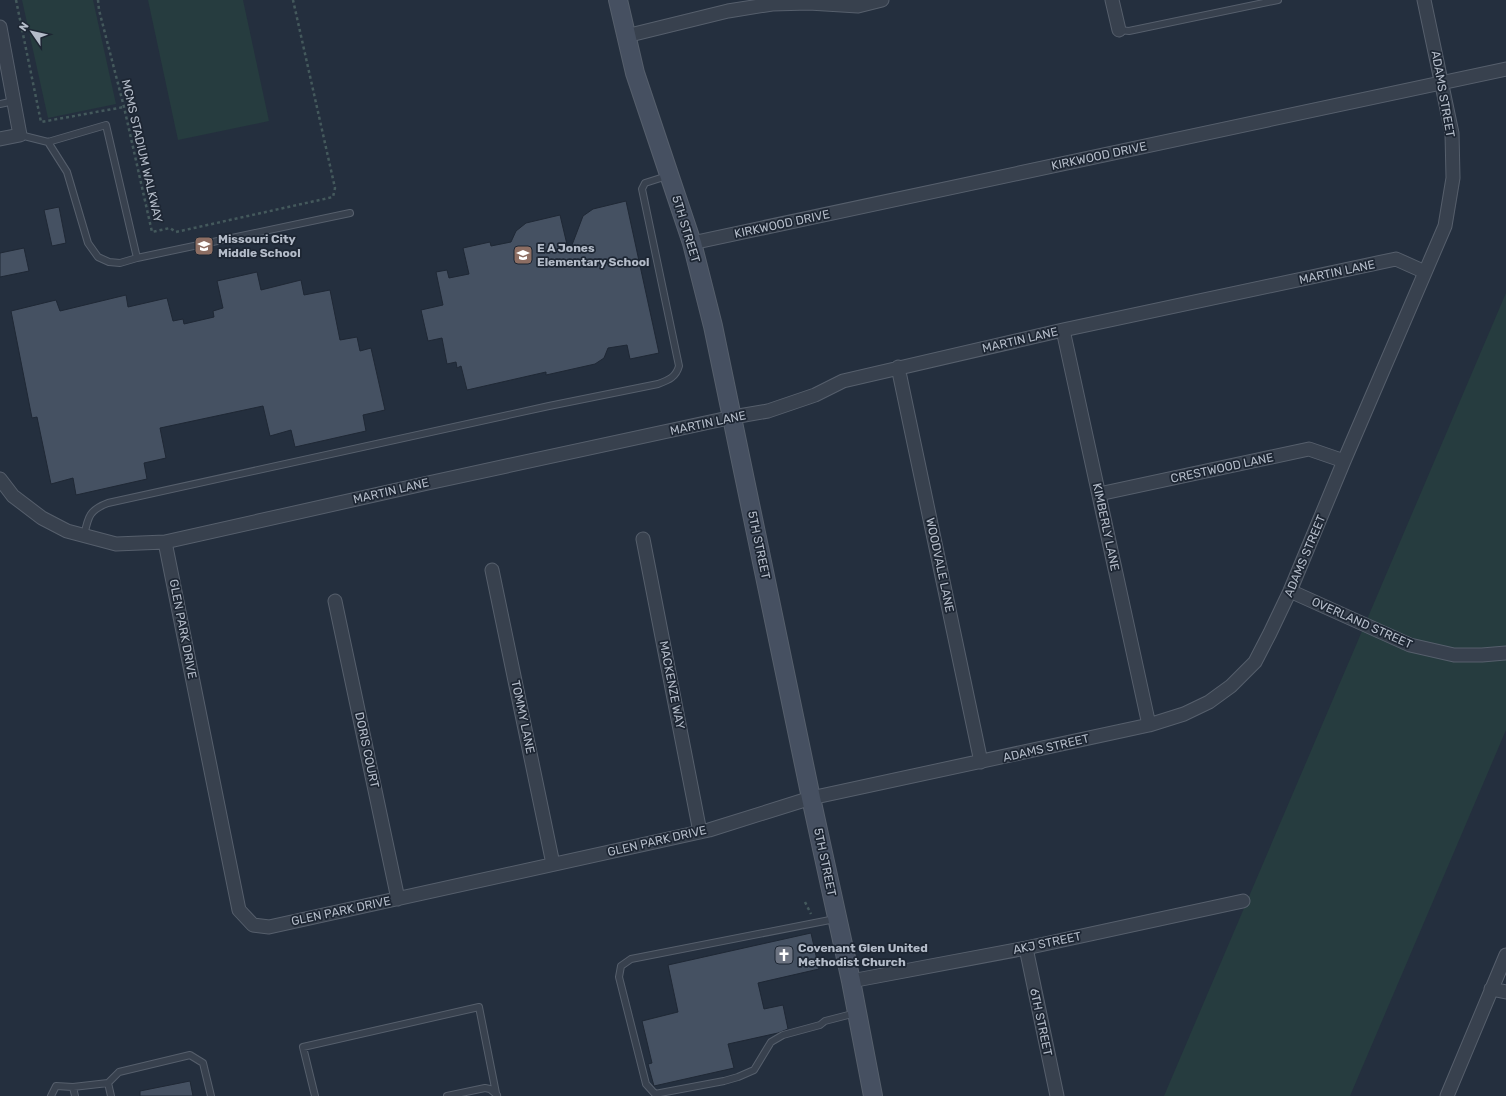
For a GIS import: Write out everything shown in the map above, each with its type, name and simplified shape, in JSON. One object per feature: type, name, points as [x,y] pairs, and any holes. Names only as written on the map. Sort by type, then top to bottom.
[{"type":"main road","name":"5TH STREET","points":[[618,0],[635,73],[692,244],[714,326],[851,981],[873,1096]]},
{"type":"street","points":[[626,36],[728,11],[772,4],[809,1],[858,6],[882,0]]},
{"type":"street","points":[[1112,0],[1119,30]]},
{"type":"street","name":"ADAMS STREET","points":[[812,798],[1150,725],[1184,714],[1209,702],[1231,686],[1255,662],[1290,591],[1445,226],[1453,178],[1452,133],[1424,0]]},
{"type":"street","points":[[0,28],[20,135],[0,139]]},
{"type":"street","name":"KIRKWOOD DRIVE","points":[[692,244],[1506,69]]},
{"type":"street","name":"MARTIN LANE","points":[[0,479],[13,496],[42,518],[66,531],[116,544],[165,542],[428,483],[733,417],[768,411],[815,395],[843,381],[898,367],[1063,330],[1396,259],[1425,272]]},
{"type":"street","name":"KIMBERLY LANE","points":[[1063,330],[1150,725]]},
{"type":"street","name":"WOODVALE LANE","points":[[898,367],[981,762]]},
{"type":"street","name":"CRESTWOOD LANE","points":[[1099,494],[1309,449],[1344,461]]},
{"type":"street","name":"MACKENZE WAY","points":[[643,538],[700,832]]},
{"type":"street","name":"GLEN PARK DRIVE","points":[[165,542],[239,910],[253,925],[269,927],[700,832],[812,798]]},
{"type":"street","name":"TOMMY LANE","points":[[492,570],[553,864]]},
{"type":"street","name":"OVERLAND STREET","points":[[1290,591],[1410,645],[1454,655],[1506,653]]},
{"type":"street","name":"DORIS COURT","points":[[336,601],[398,899]]},
{"type":"street","name":"AKJ STREET","points":[[851,981],[1026,948],[1243,901]]},
{"type":"street","name":"6TH STREET","points":[[1026,948],[1057,1096]]},
{"type":"street","points":[[1447,1096],[1506,955]]},
{"type":"street","points":[[1491,989],[1506,992]]},
{"type":"lane","points":[[1119,30],[1129,31],[1278,0]]},
{"type":"lane","points":[[0,104],[14,101]]},
{"type":"lane","points":[[20,135],[48,142],[106,125],[137,258]]},
{"type":"lane","points":[[48,142],[67,172],[88,243],[98,257],[109,262],[120,263],[137,258],[350,214]]},
{"type":"lane","points":[[84,536],[88,517],[92,511],[98,506],[108,503],[549,406],[658,384],[668,380],[676,375],[679,366],[642,189],[645,183],[669,175]]},
{"type":"lane","points":[[837,919],[631,959],[621,966],[619,977],[646,1084],[655,1094],[738,1077],[754,1070],[771,1042],[782,1035],[820,1026],[825,1021],[857,1013]]},
{"type":"lane","points":[[315,1096],[303,1047],[479,1007],[497,1095]]},
{"type":"lane","points":[[51,1096],[56,1086],[73,1087],[108,1083],[119,1072],[190,1055],[203,1063],[211,1096]]},
{"type":"lane","points":[[108,1083],[111,1096]]},
{"type":"lane","points":[[73,1087],[75,1096]]},
{"type":"lane","points":[[447,1096],[485,1088],[490,1089],[497,1095]]},
{"type":"path","points":[[16,0],[41,122],[124,107]]},
{"type":"path","name":"MCMS STADIUM WALKWAY","points":[[98,0],[152,232],[170,228],[176,232],[333,197],[335,188],[293,0]]},
{"type":"path","points":[[805,902],[814,923]]},
{"type":"green space","points":[[22,0],[93,0],[116,104],[48,118]]},
{"type":"green space","points":[[148,0],[243,0],[269,121],[178,140]]},
{"type":"green space","points":[[1506,293],[1506,730],[1350,1096],[1164,1096]]},
{"type":"building","points":[[626,201],[659,353],[630,359],[627,345],[608,348],[604,358],[595,364],[546,375],[546,372],[467,390],[461,366],[457,368],[456,362],[447,364],[442,338],[428,341],[421,310],[443,305],[436,272],[447,270],[449,278],[469,274],[463,248],[490,242],[491,246],[511,242],[516,231],[526,223],[560,215],[569,253],[583,216],[593,209]]},
{"type":"building","points":[[59,207],[66,243],[52,246],[44,210]]},
{"type":"building","points":[[24,248],[29,271],[0,277],[0,253]]},
{"type":"building","points":[[257,272],[261,290],[301,280],[304,295],[330,290],[340,340],[357,337],[360,351],[371,348],[385,410],[363,415],[366,431],[295,447],[291,430],[270,436],[263,406],[160,428],[166,458],[144,463],[147,479],[76,495],[73,478],[51,484],[37,417],[32,418],[11,311],[56,300],[60,311],[126,295],[128,307],[167,298],[173,321],[183,319],[184,324],[214,317],[213,311],[223,308],[217,281]]},
{"type":"building","points":[[811,933],[819,969],[758,983],[764,1009],[783,1005],[788,1029],[778,1033],[728,1044],[734,1068],[654,1086],[648,1064],[652,1063],[642,1021],[678,1012],[668,965]]},
{"type":"building","points":[[190,1081],[193,1096],[140,1096],[140,1091]]},
{"type":"place","name":"Missouri City Middle School","points":[[204,246]]},
{"type":"place","name":"E A Jones Elementary School","points":[[523,255]]},
{"type":"place","name":"Covenant Glen United Methodist Church","points":[[784,955]]}]
